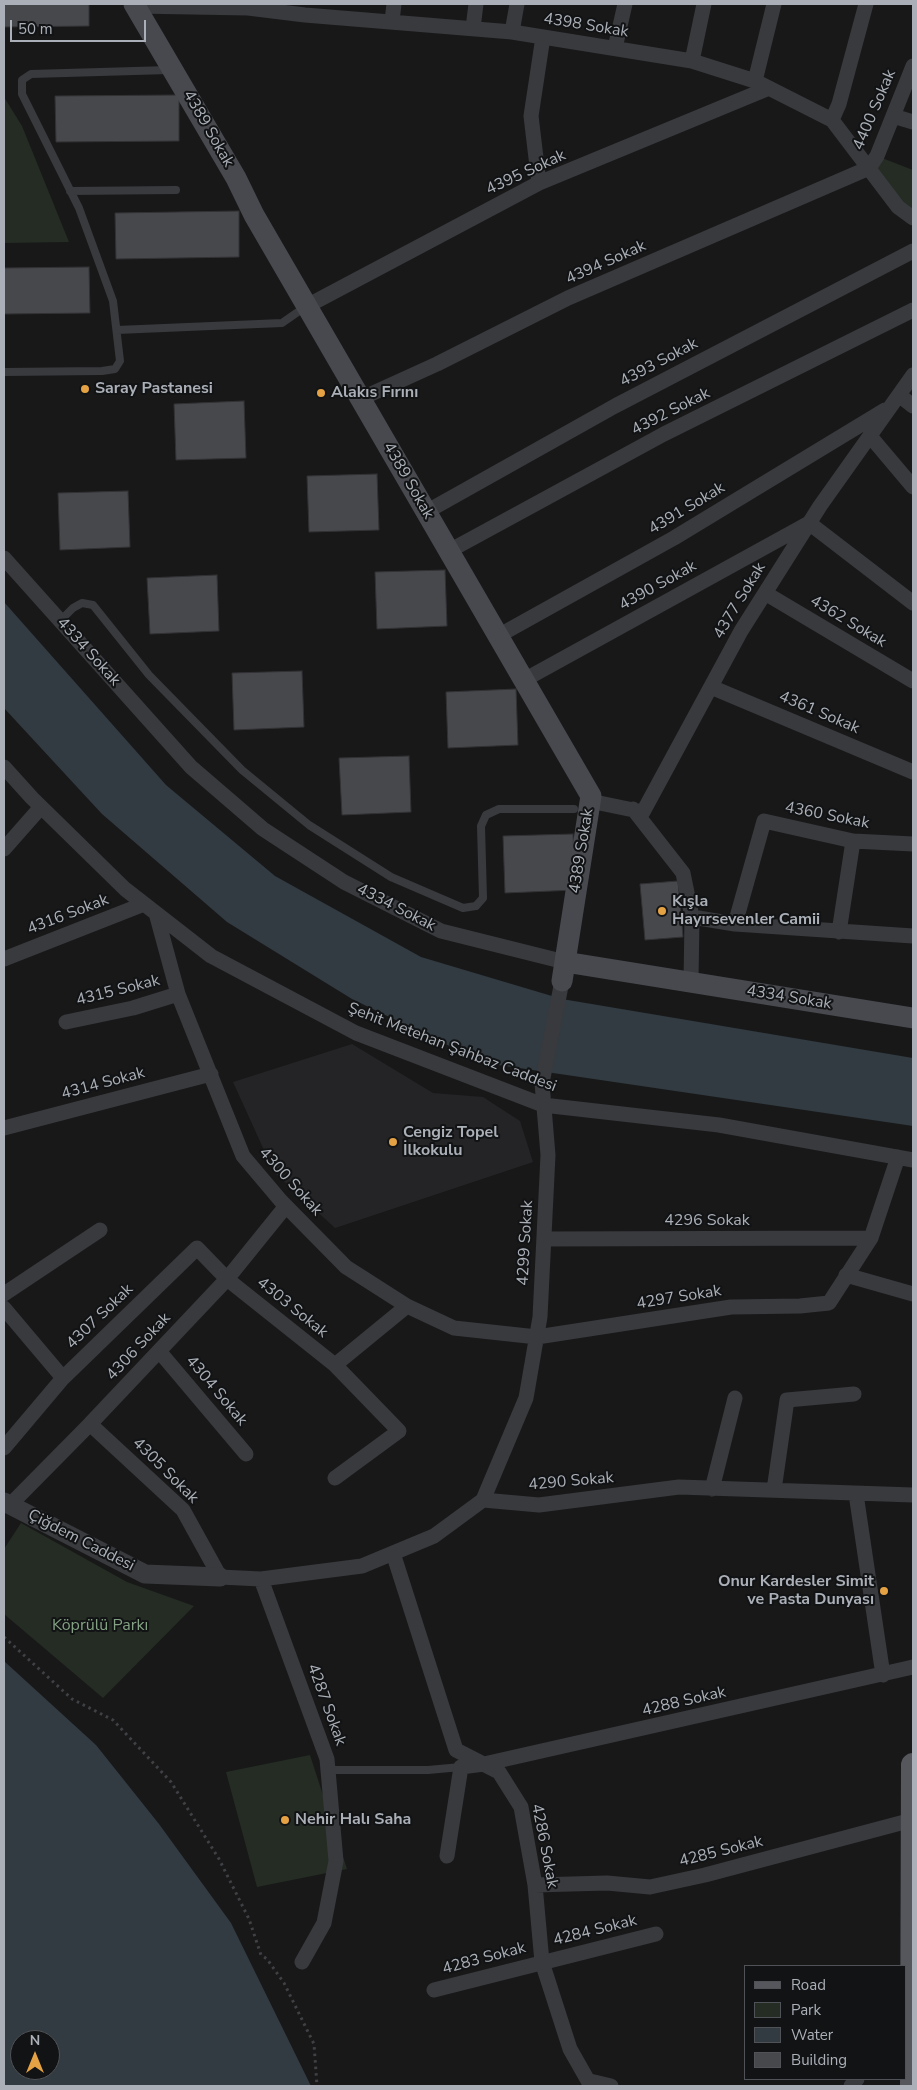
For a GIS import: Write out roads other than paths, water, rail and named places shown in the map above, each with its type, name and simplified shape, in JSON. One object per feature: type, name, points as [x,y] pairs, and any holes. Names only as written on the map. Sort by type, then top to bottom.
[{"type":"main road","name":"4389 Sokak","points":[[135,5],[236,178],[254,215],[360,400],[591,796],[582,805],[564,971]]},
{"type":"main road","name":"4334 Sokak","points":[[564,971],[691,982],[913,1018]]},
{"type":"main road","points":[[912,2086],[909,2012],[913,1765]]},
{"type":"street","points":[[392,21],[394,4]]},
{"type":"street","points":[[473,28],[476,4]]},
{"type":"street","points":[[512,32],[516,4]]},
{"type":"street","points":[[615,48],[625,4]]},
{"type":"street","points":[[692,60],[704,4]]},
{"type":"street","points":[[755,81],[774,4]]},
{"type":"street","points":[[832,120],[839,104],[866,4]]},
{"type":"street","name":"4398 Sokak","points":[[135,5],[248,6],[305,9],[392,21],[512,32],[692,60],[755,81],[832,120],[898,207],[913,218]]},
{"type":"street","points":[[539,183],[531,116],[543,37]]},
{"type":"street","name":"4400 Sokak","points":[[869,168],[877,156],[913,66]]},
{"type":"street","name":"4395 Sokak","points":[[307,306],[539,183],[769,88]]},
{"type":"street","points":[[893,116],[913,122]]},
{"type":"street","name":"4394 Sokak","points":[[360,400],[437,364],[568,298],[869,168]]},
{"type":"street","name":"4393 Sokak","points":[[426,512],[632,397],[913,252]]},
{"type":"street","name":"4392 Sokak","points":[[449,551],[664,434],[913,310]]},
{"type":"street","name":"4377 Sokak","points":[[633,810],[643,812],[741,631],[809,523],[913,375]]},
{"type":"street","points":[[895,401],[913,406]]},
{"type":"street","name":"4391 Sokak","points":[[498,636],[674,538],[895,401]]},
{"type":"street","points":[[870,436],[913,487]]},
{"type":"street","points":[[809,523],[913,603]]},
{"type":"street","name":"4390 Sokak","points":[[524,680],[809,523]]},
{"type":"street","name":"4334 Sokak","points":[[4,558],[191,767],[263,829],[344,882],[441,931],[564,971]]},
{"type":"street","name":"4362 Sokak","points":[[765,593],[913,681]]},
{"type":"street","name":"4361 Sokak","points":[[710,687],[913,772]]},
{"type":"street","name":"Şehit Metehan Şahbaz Caddesi","points":[[4,767],[41,807],[125,889],[211,956],[356,1033],[544,1105],[718,1125],[906,1159]]},
{"type":"street","points":[[582,805],[633,810],[683,873],[692,917],[691,982]]},
{"type":"street","points":[[4,849],[41,807]]},
{"type":"street","name":"4360 Sokak","points":[[735,924],[764,821],[853,841],[913,844]]},
{"type":"street","points":[[839,932],[853,841]]},
{"type":"street","name":"4316 Sokak","points":[[4,959],[150,909]]},
{"type":"street","name":"4300 Sokak","points":[[150,909],[178,994],[243,1156],[286,1206],[346,1267],[406,1306],[454,1328],[537,1337]]},
{"type":"street","points":[[692,917],[735,924],[913,936]]},
{"type":"street","name":"4299 Sokak","points":[[483,1500],[526,1398],[537,1337],[540,1317],[548,1155],[542,1083],[564,971]]},
{"type":"street","name":"4315 Sokak","points":[[66,1022],[134,1008],[178,994]]},
{"type":"street","name":"4314 Sokak","points":[[4,1128],[211,1074]]},
{"type":"street","points":[[906,1159],[871,1238],[846,1275],[913,1294]]},
{"type":"street","name":"4306 Sokak","points":[[7,1503],[90,1424],[227,1279],[286,1206]]},
{"type":"street","points":[[4,1294],[100,1230]]},
{"type":"street","name":"4296 Sokak","points":[[544,1239],[871,1238]]},
{"type":"street","name":"4307 Sokak","points":[[4,1448],[63,1378],[196,1248],[227,1279]]},
{"type":"street","name":"4297 Sokak","points":[[537,1337],[731,1307],[800,1306],[829,1303],[846,1275]]},
{"type":"street","name":"4303 Sokak","points":[[227,1279],[335,1366],[398,1431],[336,1478]]},
{"type":"street","points":[[335,1366],[406,1306]]},
{"type":"street","points":[[4,1308],[63,1378]]},
{"type":"street","name":"4304 Sokak","points":[[159,1351],[246,1454]]},
{"type":"street","points":[[774,1490],[787,1400],[854,1394]]},
{"type":"street","points":[[712,1488],[735,1398]]},
{"type":"street","name":"4305 Sokak","points":[[90,1424],[183,1510],[220,1577]]},
{"type":"street","name":"4290 Sokak","points":[[483,1500],[539,1505],[679,1487],[913,1495]]},
{"type":"street","points":[[856,1494],[883,1675]]},
{"type":"street","points":[[220,1577],[260,1579],[362,1566],[434,1536],[483,1500]]},
{"type":"street","name":"Çiğdem Caddesi","points":[[7,1503],[145,1574],[220,1577]]},
{"type":"street","name":"4286 Sokak","points":[[393,1553],[456,1750],[499,1772],[521,1807],[536,1885],[542,1962],[570,2049],[591,2084]]},
{"type":"street","name":"4287 Sokak","points":[[260,1579],[328,1758],[336,1861],[324,1923],[302,1962]]},
{"type":"street","name":"4288 Sokak","points":[[461,1767],[484,1764],[913,1667]]},
{"type":"street","points":[[447,1856],[461,1767]]},
{"type":"street","name":"4285 Sokak","points":[[536,1885],[607,1883],[650,1887],[706,1875],[912,1820]]},
{"type":"street","name":"4284 Sokak","points":[[542,1962],[656,1934]]},
{"type":"street","name":"4283 Sokak","points":[[434,1990],[542,1962]]},
{"type":"street","points":[[591,2084],[610,2086]]},
{"type":"lane","points":[[4,372],[115,369],[120,361],[113,301],[79,208],[22,94],[22,80],[31,74],[173,70]]},
{"type":"lane","points":[[70,192],[176,190]]},
{"type":"lane","points":[[117,330],[282,323],[307,306]]},
{"type":"lane","points":[[60,621],[73,608],[82,603],[93,605],[149,675],[242,770],[309,825],[391,878],[464,908],[476,906],[483,898],[481,826],[486,815],[499,810],[582,805]]},
{"type":"lane","name":"4288 Sokak","points":[[328,1770],[428,1770],[461,1767]]},
{"type":"water","points":[[4,602],[166,785],[275,876],[421,957],[562,999],[913,1058],[913,1126],[485,1063],[352,999],[227,922],[102,814],[4,708]]},
{"type":"water","points":[[4,1661],[96,1745],[159,1824],[231,1923],[311,2086],[4,2086]]},
{"type":"place","name":"Saray Pastanesi","points":[[85,389]]},
{"type":"place","name":"Alakıs Fırını","points":[[321,393]]},
{"type":"place","name":"Kışla Hayırsevenler Camii","points":[[662,911]]},
{"type":"place","name":"Cengiz Topel İlkokulu","points":[[393,1142]]},
{"type":"place","name":"Onur Kardesler Simit ve Pasta Dunyası","points":[[884,1591]]},
{"type":"place","name":"Nehir Halı Saha","points":[[285,1820]]},
{"type":"park label","name":"Köprülü Parkı","points":[[100,1626]]}]
